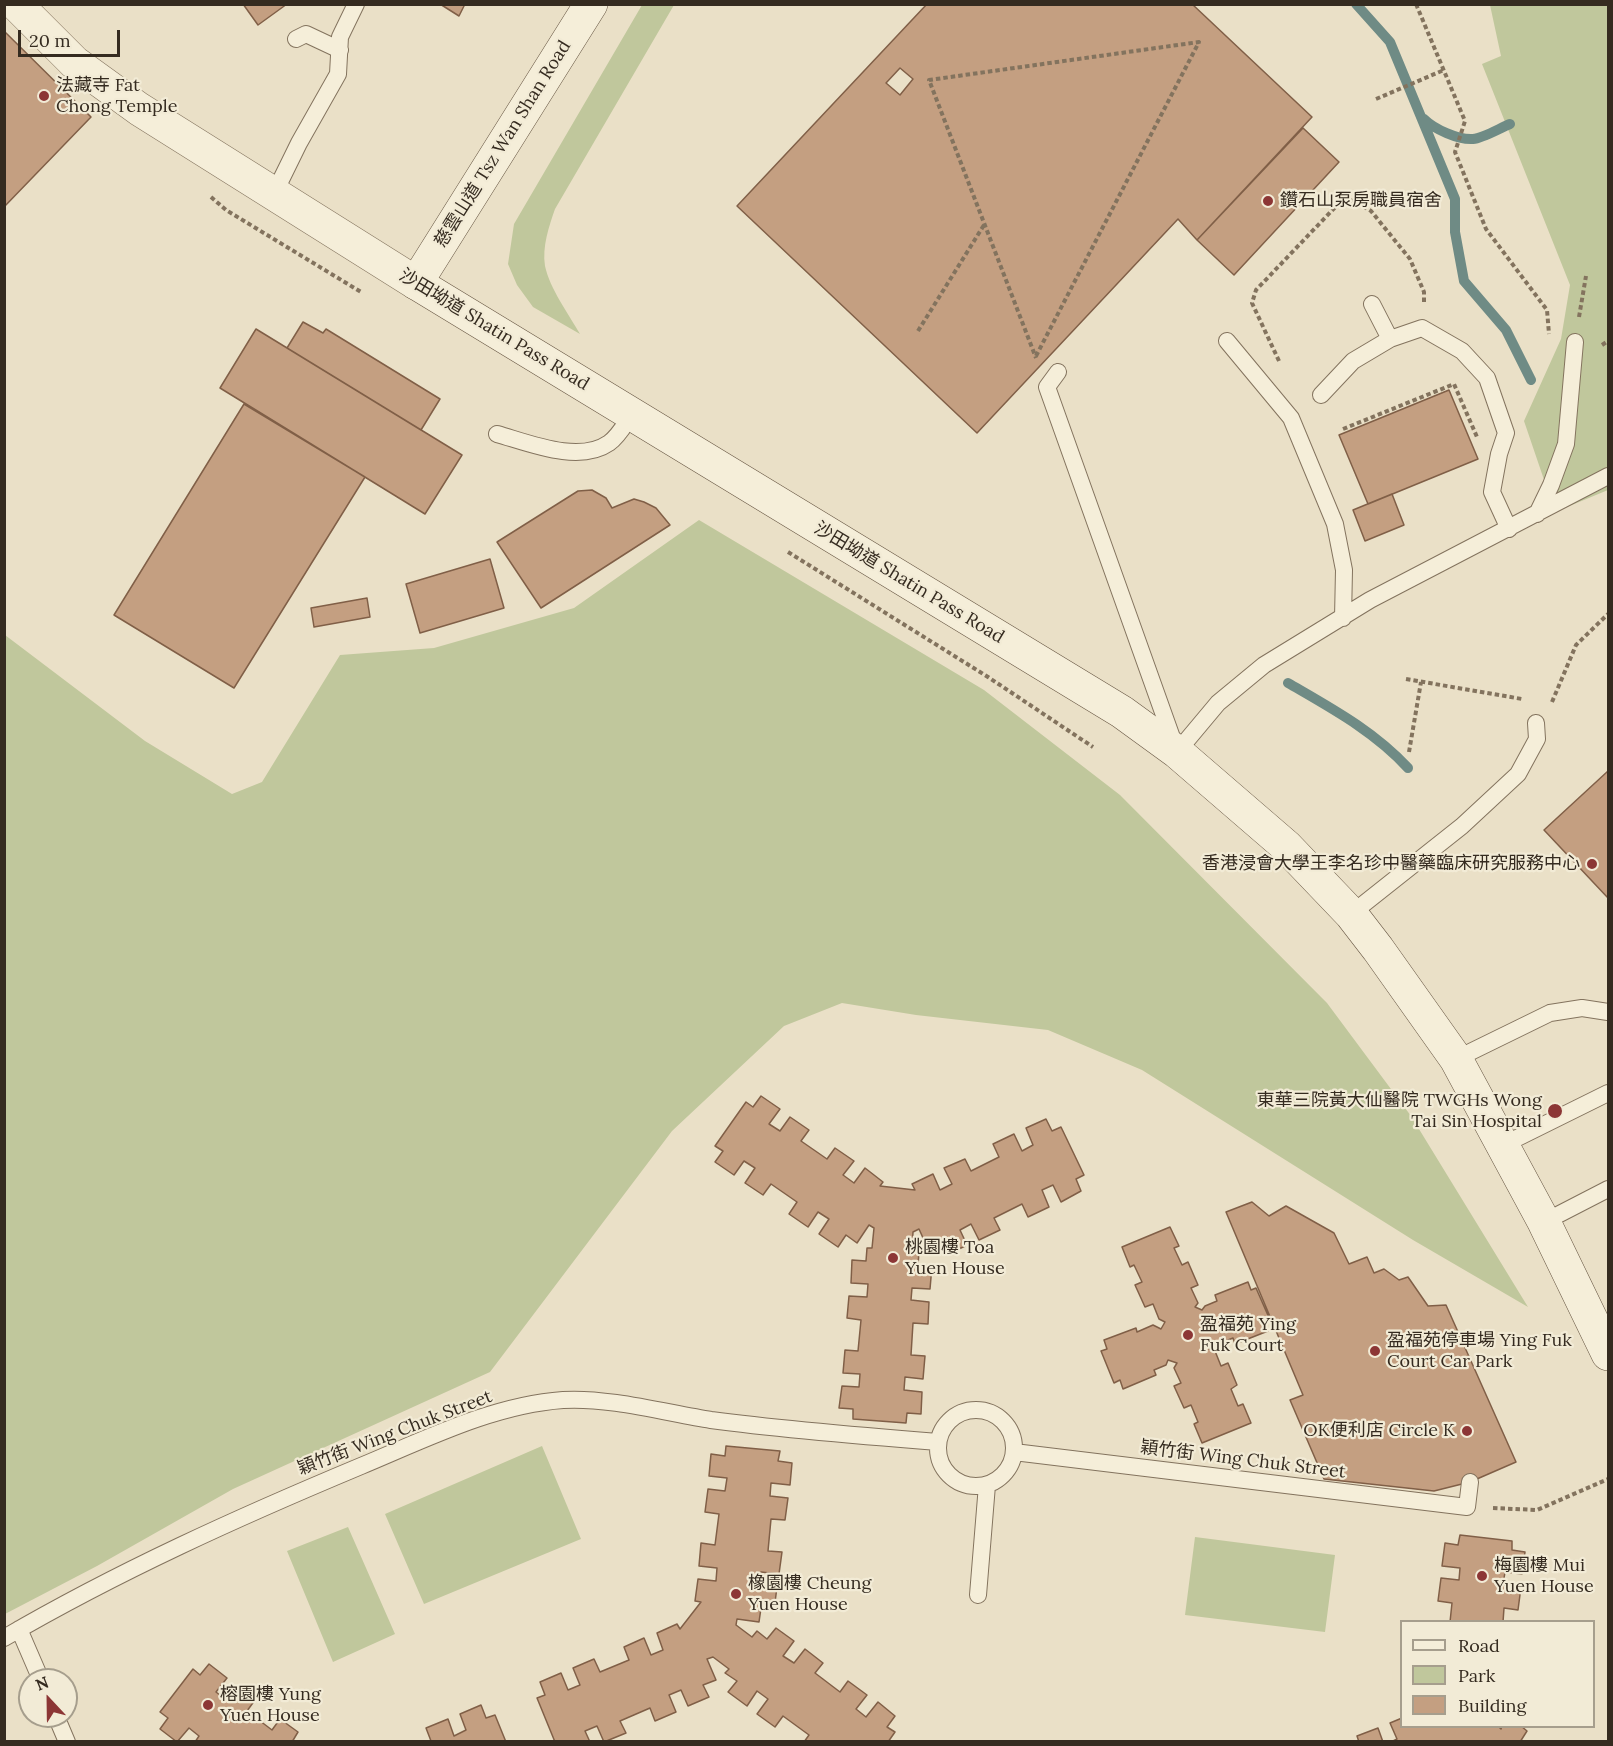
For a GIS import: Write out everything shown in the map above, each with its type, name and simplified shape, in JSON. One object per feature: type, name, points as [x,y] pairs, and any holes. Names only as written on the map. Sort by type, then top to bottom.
[{"type":"main road","name":"沙田坳道 Shatin Pass Road","points":[[16,4],[74,63],[139,110],[416,283],[1122,712],[1177,752],[1286,846],[1351,914],[1378,949],[1456,1059],[1606,1343]]},
{"type":"main road","name":"慈雲山道 Tsz Wan Shan Road","points":[[416,283],[591,4]]},
{"type":"lane","points":[[274,194],[299,143],[338,74],[340,38],[356,4]]},
{"type":"lane","points":[[296,39],[306,34],[340,51]]},
{"type":"lane","points":[[1372,304],[1390,339]]},
{"type":"lane","points":[[1321,394],[1353,362],[1390,339],[1422,328],[1462,351],[1487,378],[1506,433],[1499,454],[1492,492],[1509,529]]},
{"type":"lane","points":[[1227,341],[1291,418],[1331,513],[1344,570],[1343,618]]},
{"type":"lane","points":[[1537,514],[1551,485],[1566,444],[1575,342]]},
{"type":"lane","points":[[1058,372],[1047,387],[1177,752]]},
{"type":"lane","points":[[497,434],[556,450],[591,452],[609,443],[619,434],[632,414]]},
{"type":"lane","points":[[1177,752],[1218,703],[1264,665],[1370,600],[1608,476]]},
{"type":"lane","points":[[1351,914],[1462,826],[1518,774],[1536,731]]},
{"type":"lane","points":[[1456,1059],[1550,1013],[1582,1008],[1608,1012]]},
{"type":"lane","points":[[1503,1145],[1608,1093]]},
{"type":"lane","points":[[1544,1222],[1608,1189]]},
{"type":"lane","name":"穎竹街 Wing Chuk Street","points":[[4,1638],[143,1562],[258,1509],[468,1422],[521,1406],[565,1400],[610,1403],[782,1429],[938,1442]]},
{"type":"lane","points":[[974,1409],[988,1411],[1000,1417],[1009,1427],[1014,1439],[1014,1452],[1005,1473],[987,1485],[968,1485],[951,1477],[942,1467],[938,1455],[938,1442],[942,1430],[950,1419],[961,1412],[974,1409]]},
{"type":"lane","name":"穎竹街 Wing Chuk Street","points":[[1014,1452],[1467,1507]]},
{"type":"lane","points":[[1467,1507],[1470,1482]]},
{"type":"lane","points":[[978,1595],[987,1485]]},
{"type":"lane","points":[[20,1629],[36,1668]]},
{"type":"lane","points":[[61,1728],[67,1742]]},
{"type":"path","points":[[1416,4],[1465,121],[1455,152],[1486,229],[1547,310],[1550,345]]},
{"type":"path","points":[[1036,357],[1199,42],[929,80],[1047,387]]},
{"type":"path","points":[[1376,99],[1443,70]]},
{"type":"path","points":[[1272,344],[1252,303],[1256,290],[1343,199],[1354,201],[1371,211],[1410,259],[1424,292],[1422,328]]},
{"type":"path","points":[[918,331],[984,224]]},
{"type":"path","points":[[1575,342],[1586,276]]},
{"type":"path","points":[[1343,429],[1454,384],[1485,456],[1492,492]]},
{"type":"path","points":[[1536,731],[1576,645],[1608,614]]},
{"type":"path","points":[[1406,680],[1522,699],[1536,731]]},
{"type":"path","points":[[1409,752],[1421,682]]},
{"type":"path","points":[[1467,1507],[1538,1510],[1608,1479]]},
{"type":"green space","points":[[642,5],[674,5],[555,209],[544,251],[547,275],[580,334],[533,307],[517,285],[508,264],[514,224]]},
{"type":"green space","points":[[1490,5],[1608,5],[1608,490],[1555,512],[1524,421],[1561,339],[1570,285],[1482,64],[1501,56]]},
{"type":"green space","points":[[699,520],[984,690],[1120,795],[1327,1003],[1411,1116],[1528,1307],[1413,1240],[1142,1070],[1048,1030],[916,1015],[842,1003],[784,1026],[672,1131],[490,1372],[233,1489],[97,1566],[5,1614],[5,635],[145,741],[232,794],[262,782],[340,655],[434,648],[574,608]]},
{"type":"green space","points":[[542,1446],[581,1539],[424,1604],[385,1514]]},
{"type":"green space","points":[[348,1527],[395,1634],[333,1662],[287,1551]]},
{"type":"green space","points":[[1195,1537],[1335,1555],[1325,1632],[1185,1615]]},
{"type":"building","points":[[243,4],[287,4],[258,25]]},
{"type":"building","points":[[440,4],[465,4],[459,16]]},
{"type":"building","points":[[927,4],[1192,4],[1312,117],[1197,240],[1178,219],[977,433],[737,206]]},
{"type":"building","points":[[4,31],[91,117],[4,207]]},
{"type":"building","points":[[900,68],[913,79],[900,95],[886,83]]},
{"type":"building","name":"鑽石山泵房職員宿舍","points":[[1303,128],[1339,162],[1234,275],[1197,240]]},
{"type":"building","points":[[303,322],[323,333],[326,329],[440,399],[421,430],[287,348]]},
{"type":"building","points":[[256,329],[462,455],[425,514],[220,388]]},
{"type":"building","points":[[1449,390],[1478,459],[1368,504],[1339,435]]},
{"type":"building","points":[[244,404],[365,477],[234,688],[114,615]]},
{"type":"building","points":[[592,490],[606,498],[612,508],[634,499],[644,502],[656,508],[670,525],[541,608],[497,542],[578,491]]},
{"type":"building","points":[[1392,494],[1404,525],[1365,541],[1353,510]]},
{"type":"building","points":[[490,559],[504,608],[420,633],[406,584]]},
{"type":"building","points":[[367,598],[370,617],[314,627],[311,608]]},
{"type":"building","name":"香港浸會大學王李名珍中醫藥臨床研究服務中心","points":[[1608,771],[1608,898],[1544,830]]},
{"type":"building","name":"桃園樓 Toa Yuen House","points":[[761,1096],[780,1109],[769,1124],[780,1131],[790,1117],[809,1130],[801,1141],[827,1159],[835,1148],[854,1161],[843,1175],[854,1183],[865,1168],[883,1182],[880,1186],[915,1190],[912,1184],[933,1174],[940,1190],[952,1184],[944,1168],[965,1159],[971,1171],[999,1157],[993,1144],[1014,1134],[1022,1151],[1033,1145],[1026,1128],[1046,1119],[1052,1131],[1061,1127],[1084,1175],[1076,1179],[1081,1191],[1061,1202],[1053,1185],[1042,1190],[1049,1207],[1028,1217],[1022,1204],[994,1218],[1000,1230],[979,1240],[971,1224],[960,1230],[967,1245],[947,1255],[941,1243],[928,1249],[919,1229],[913,1232],[912,1251],[919,1252],[918,1265],[932,1266],[930,1289],[912,1288],[911,1300],[929,1302],[928,1324],[913,1323],[911,1355],[925,1356],[923,1379],[905,1377],[904,1390],[922,1392],[921,1414],[907,1413],[906,1423],[853,1419],[853,1409],[839,1408],[842,1386],[859,1387],[860,1374],[843,1373],[845,1350],[858,1351],[861,1320],[847,1318],[849,1296],[867,1297],[868,1284],[851,1283],[852,1260],[866,1261],[867,1248],[872,1248],[874,1228],[869,1225],[857,1243],[846,1235],[838,1247],[819,1234],[829,1219],[818,1212],[808,1227],[789,1214],[797,1202],[771,1184],[763,1195],[745,1183],[755,1168],[744,1161],[734,1175],[715,1162],[723,1151],[715,1146],[746,1102],[753,1107]]},
{"type":"building","name":"盈福苑停車場 Ying Fuk Court Car Park","points":[[1252,1202],[1269,1216],[1286,1206],[1334,1233],[1349,1264],[1367,1257],[1374,1273],[1384,1269],[1399,1280],[1408,1277],[1428,1306],[1446,1305],[1516,1462],[1470,1482],[1434,1491],[1324,1479],[1290,1400],[1303,1395],[1226,1212]]},
{"type":"building","name":"盈福苑 Ying Fuk Court","points":[[1170,1227],[1179,1246],[1174,1248],[1182,1265],[1188,1262],[1198,1285],[1191,1288],[1198,1303],[1195,1307],[1202,1310],[1205,1306],[1217,1301],[1215,1295],[1248,1282],[1251,1290],[1256,1288],[1270,1320],[1264,1323],[1268,1331],[1235,1344],[1233,1338],[1218,1344],[1211,1342],[1209,1349],[1215,1351],[1221,1366],[1228,1363],[1237,1385],[1231,1389],[1238,1406],[1243,1404],[1251,1423],[1202,1443],[1194,1424],[1198,1422],[1191,1405],[1184,1408],[1174,1386],[1181,1383],[1174,1368],[1177,1363],[1168,1360],[1166,1365],[1154,1370],[1156,1375],[1123,1389],[1120,1380],[1114,1383],[1101,1351],[1107,1349],[1104,1340],[1136,1328],[1137,1332],[1153,1325],[1161,1329],[1165,1322],[1159,1319],[1153,1304],[1145,1307],[1135,1285],[1142,1282],[1134,1265],[1130,1267],[1122,1247]]},
{"type":"building","name":"橡園樓 Cheung Yuen House","points":[[726,1446],[780,1451],[778,1461],[792,1463],[790,1485],[771,1483],[770,1496],[788,1498],[785,1520],[771,1519],[768,1551],[782,1552],[779,1574],[761,1572],[759,1585],[777,1587],[774,1610],[761,1608],[759,1622],[737,1619],[736,1625],[752,1637],[757,1631],[767,1639],[776,1628],[794,1641],[783,1656],[794,1663],[805,1649],[823,1663],[815,1673],[840,1692],[848,1681],[867,1695],[856,1709],[866,1717],[878,1702],[895,1716],[887,1727],[895,1732],[888,1742],[804,1742],[809,1735],[783,1716],[775,1727],[757,1714],[768,1699],[757,1691],[747,1706],[728,1692],[737,1681],[725,1673],[729,1669],[713,1657],[707,1659],[716,1680],[703,1685],[709,1697],[688,1706],[681,1690],[669,1695],[676,1712],[655,1721],[650,1708],[620,1721],[626,1733],[604,1742],[597,1726],[585,1731],[590,1742],[555,1742],[537,1698],[545,1695],[540,1682],[561,1673],[568,1690],[580,1685],[573,1668],[594,1659],[600,1672],[629,1660],[624,1647],[644,1638],[651,1655],[663,1650],[657,1633],[677,1624],[680,1629],[701,1602],[695,1601],[698,1579],[716,1581],[717,1568],[699,1566],[701,1543],[715,1545],[719,1514],[705,1512],[708,1489],[725,1491],[727,1478],[709,1476],[711,1454],[725,1456]]},
{"type":"building","name":"梅園樓 Mui Yuen House","points":[[1460,1535],[1512,1541],[1512,1550],[1525,1552],[1522,1574],[1505,1572],[1503,1585],[1521,1587],[1518,1610],[1504,1608],[1503,1620],[1450,1620],[1452,1603],[1438,1601],[1441,1578],[1459,1580],[1460,1568],[1442,1566],[1445,1543],[1458,1545]]},
{"type":"building","name":"榕園樓 Yung Yuen House","points":[[209,1664],[227,1678],[216,1692],[226,1700],[237,1686],[255,1700],[247,1711],[272,1730],[280,1719],[298,1732],[292,1742],[195,1742],[199,1736],[189,1728],[177,1742],[160,1729],[168,1718],[160,1712],[193,1669],[200,1675]]},
{"type":"building","points":[[481,1705],[486,1718],[495,1715],[506,1742],[430,1742],[426,1728],[448,1719],[454,1736],[466,1730],[460,1714]]},
{"type":"building","points":[[1400,1719],[1400,1728],[1523,1728],[1527,1731],[1520,1742],[1391,1742],[1397,1739],[1390,1723]]},
{"type":"building","points":[[1378,1728],[1383,1742],[1359,1742],[1357,1736]]},
{"type":"waterway","points":[[1356,4],[1390,42],[1455,199],[1455,232],[1464,281],[1506,330],[1531,380]]},
{"type":"waterway","points":[[1424,119],[1447,133],[1467,139],[1482,137],[1510,124]]},
{"type":"waterway","points":[[1288,683],[1366,731],[1408,768]]},
{"type":"place","name":"法藏寺 Fat Chong Temple","points":[[44,96]]},
{"type":"place","name":"鑽石山泵房職員宿舍","points":[[1268,201]]},
{"type":"place","name":"香港浸會大學王李名珍中醫藥臨床研究服務中心","points":[[1592,864]]},
{"type":"place","name":"東華三院黃大仙醫院 TWGHs Wong Tai Sin Hospital","points":[[1555,1111]]},
{"type":"place","name":"桃園樓 Toa Yuen House","points":[[893,1258]]},
{"type":"place","name":"盈福苑 Ying Fuk Court","points":[[1188,1335]]},
{"type":"place","name":"盈福苑停車場 Ying Fuk Court Car Park","points":[[1375,1351]]},
{"type":"place","name":"OK便利店 Circle K","points":[[1467,1431]]},
{"type":"place","name":"梅園樓 Mui Yuen House","points":[[1482,1576]]},
{"type":"place","name":"橡園樓 Cheung Yuen House","points":[[736,1594]]},
{"type":"place","name":"榕園樓 Yung Yuen House","points":[[208,1705]]}]
